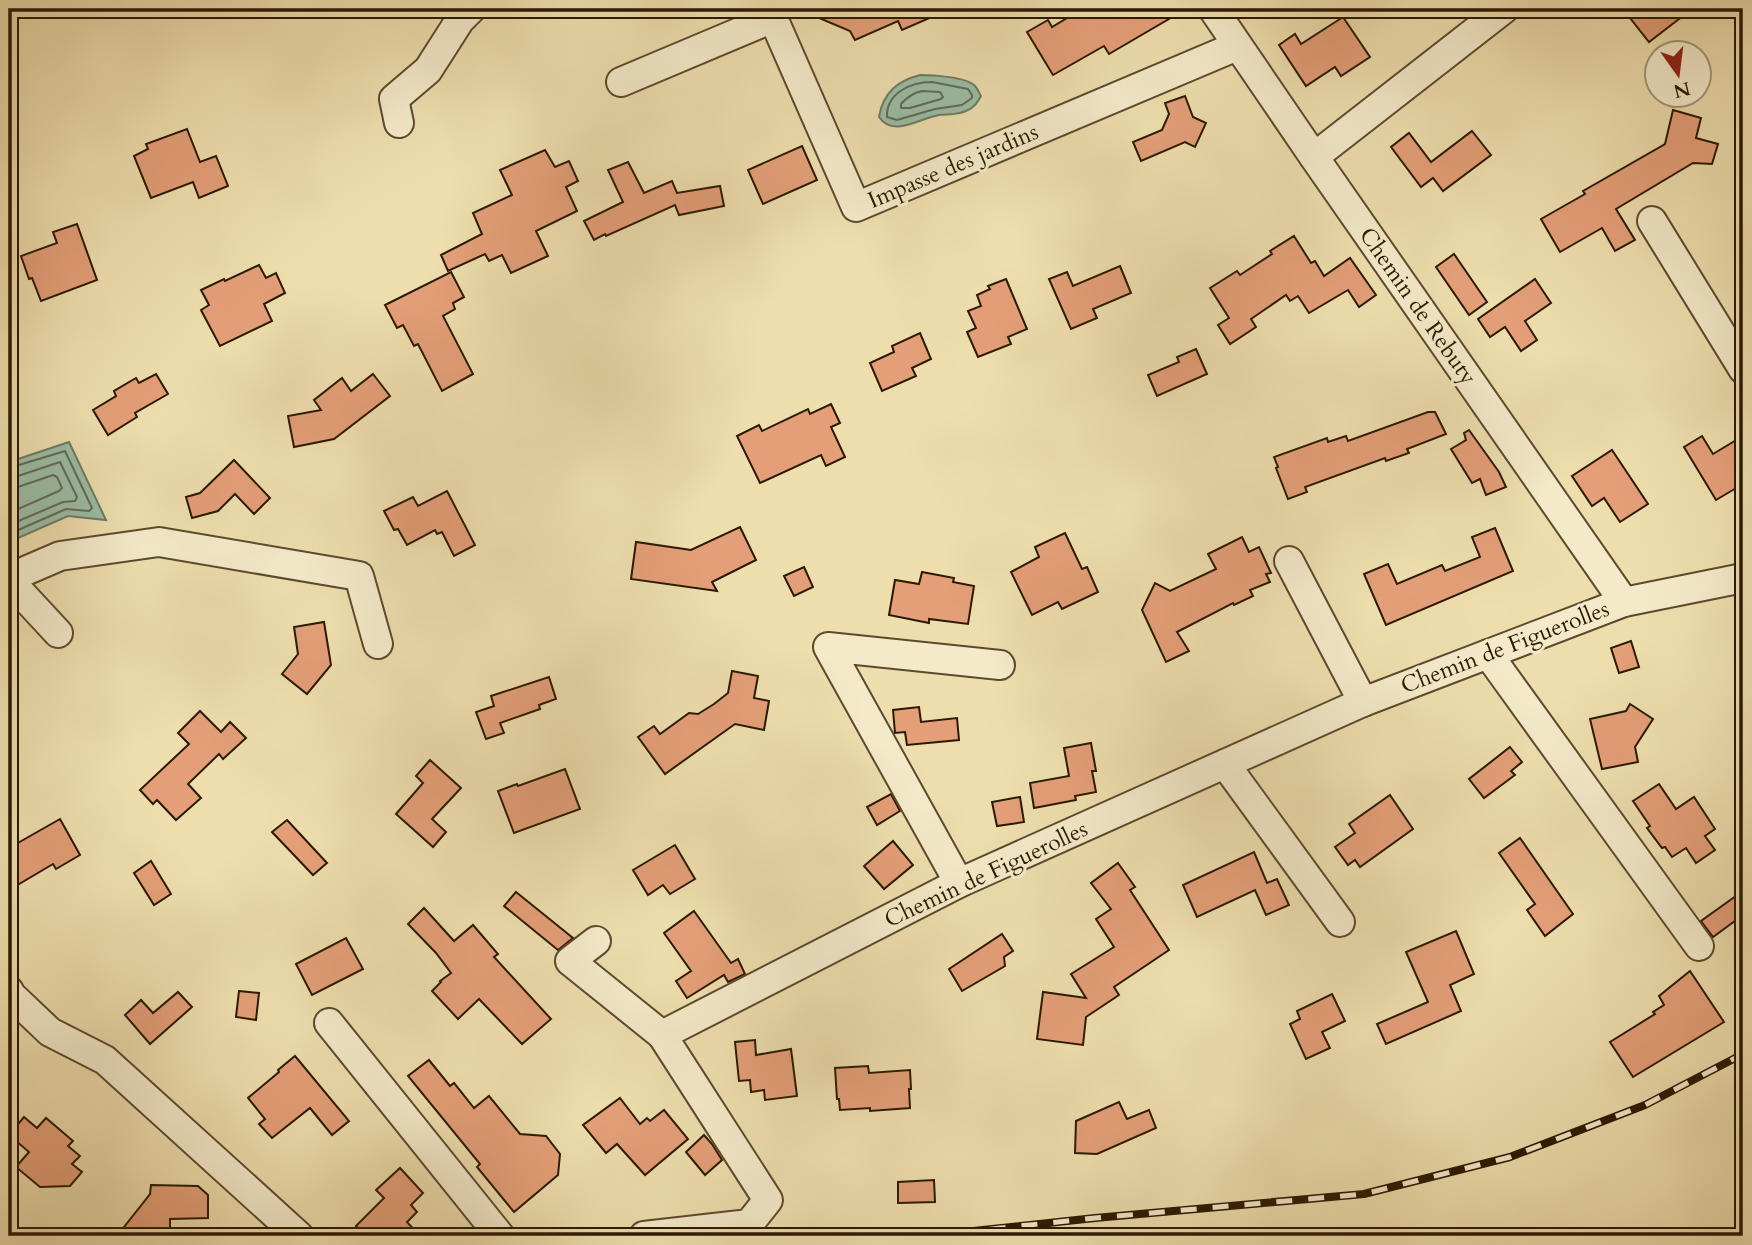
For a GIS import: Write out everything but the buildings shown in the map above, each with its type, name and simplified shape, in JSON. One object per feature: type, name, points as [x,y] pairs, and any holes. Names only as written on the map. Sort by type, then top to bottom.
[{"type":"street","points":[[399,122],[394,99],[428,70],[460,20],[471,9]]},
{"type":"street","name":"Chemin de Rebuty","points":[[1213,9],[1625,601]]},
{"type":"street","points":[[1314,157],[1504,9]]},
{"type":"street","name":"Impasse des jardins","points":[[621,82],[773,18],[856,207],[1237,46]]},
{"type":"street","points":[[1652,222],[1743,369]]},
{"type":"street","points":[[58,633],[9,579],[60,555],[159,542],[359,576],[377,644]]},
{"type":"street","points":[[1289,561],[1363,702]]},
{"type":"street","name":"Chemin de Figuerolles","points":[[662,1035],[959,883],[1363,702],[1625,601],[1743,578]]},
{"type":"street","points":[[959,883],[828,647],[1000,665]]},
{"type":"street","points":[[1488,654],[1699,946]]},
{"type":"street","points":[[1225,764],[1340,922]]},
{"type":"street","points":[[596,941],[570,961],[662,1035],[768,1200],[749,1224],[644,1236]]},
{"type":"street","points":[[9,990],[50,1032],[105,1060],[299,1236]]},
{"type":"street","points":[[329,1023],[500,1236]]},
{"type":"water","points":[[920,75],[965,80],[975,86],[981,96],[969,110],[956,114],[939,115],[907,125],[892,126],[885,123],[879,117],[884,101],[892,89]]},
{"type":"water","points":[[69,442],[106,520],[68,516],[9,542],[9,462]]},
{"type":"railway","points":[[926,1236],[1364,1194],[1510,1157],[1645,1105],[1743,1054]]}]
